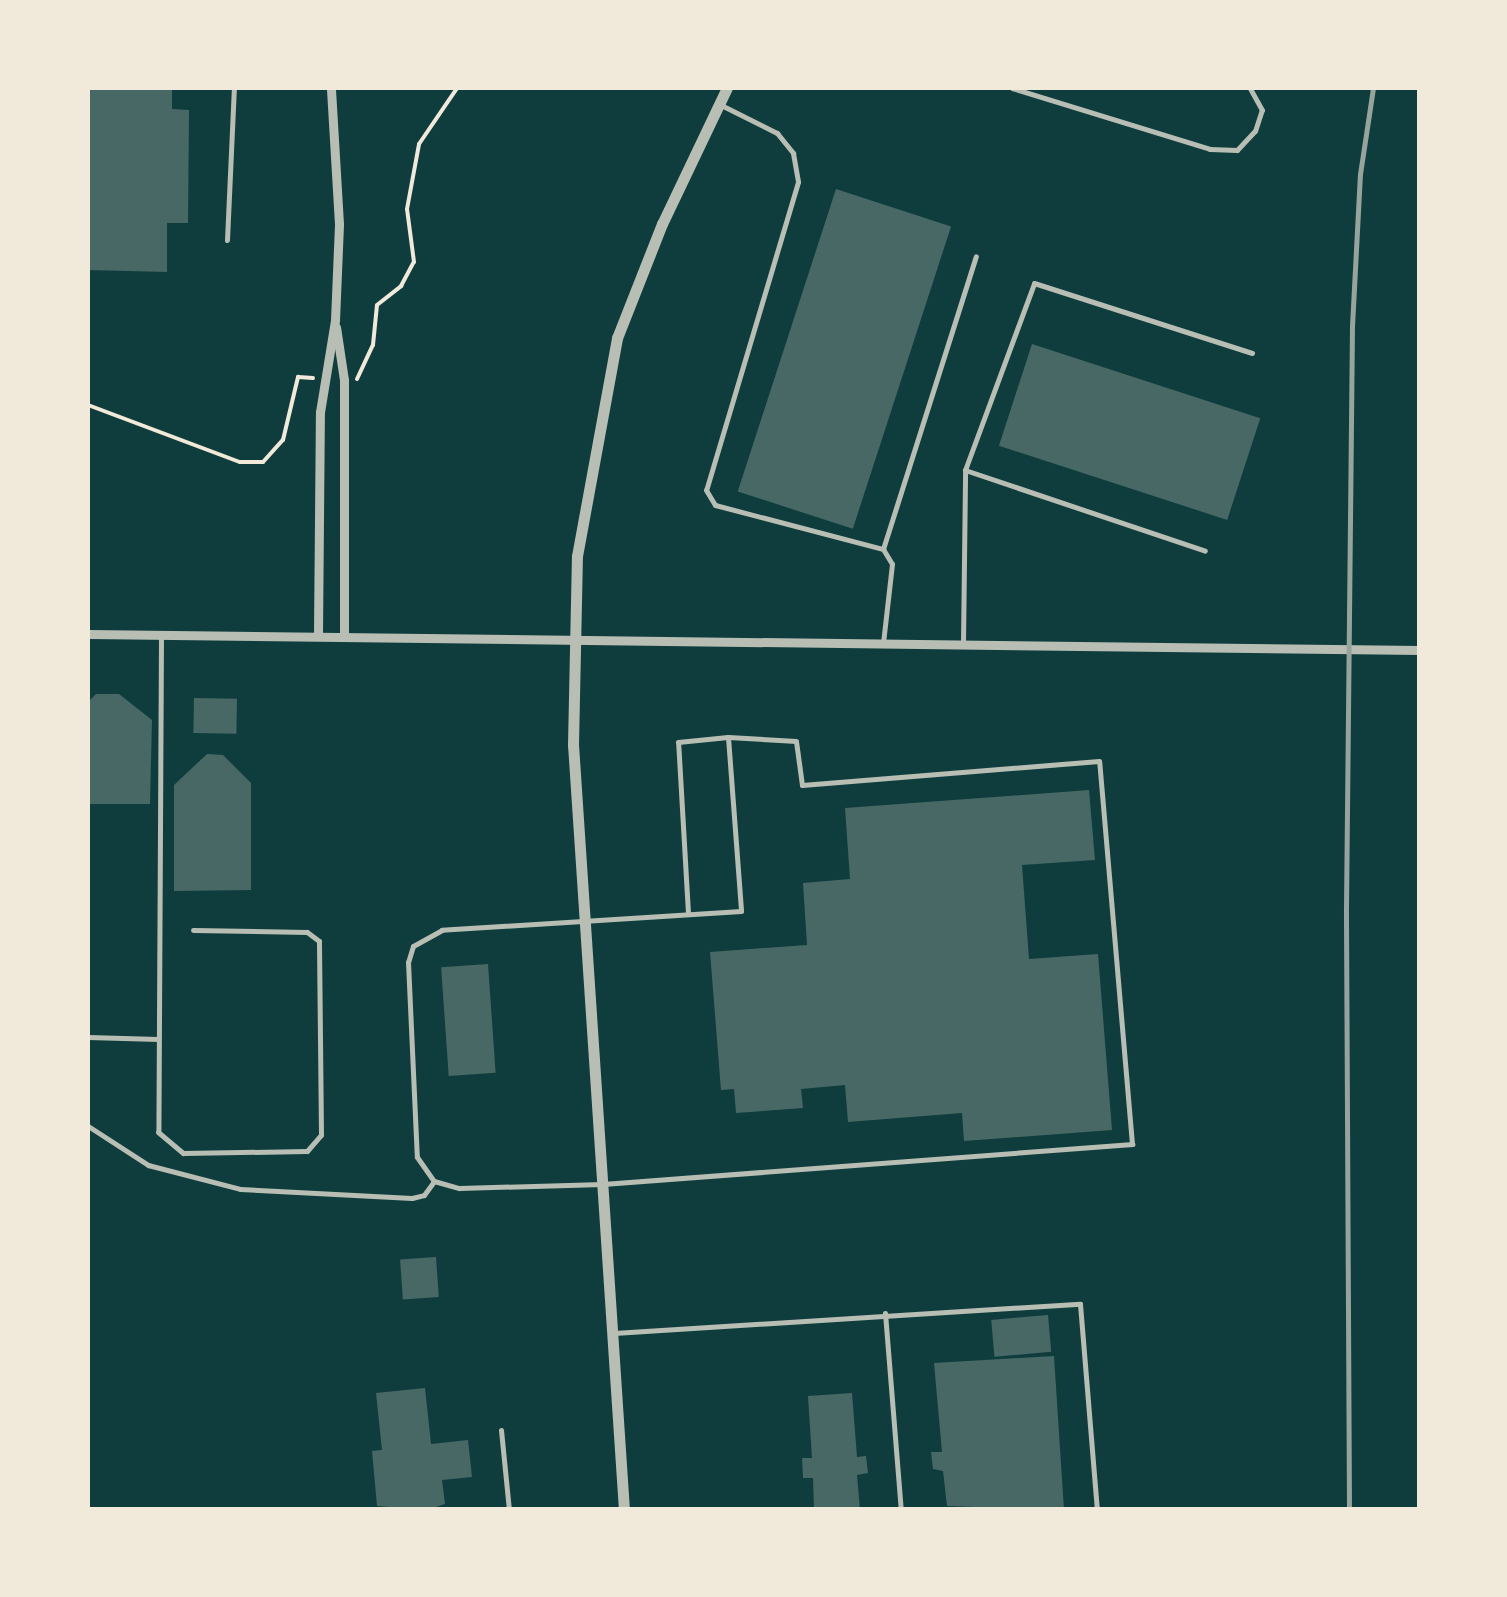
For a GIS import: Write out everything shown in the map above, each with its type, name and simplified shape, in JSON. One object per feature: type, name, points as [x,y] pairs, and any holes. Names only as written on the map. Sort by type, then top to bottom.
[{"type":"street","points":[[318,634],[325,379],[335,320],[338,134],[331,88]]},
{"type":"street","points":[[624,1510],[585,922],[574,635],[577,556],[617,338],[728,88]]},
{"type":"street","points":[[335,320],[344,380],[344,635]]},
{"type":"street","points":[[88,634],[574,635],[883,643],[1268,644],[1420,650]]},
{"type":"lane","points":[[227,240],[234,88]]},
{"type":"lane","points":[[1012,88],[1210,150],[1237,150],[1255,131],[1262,110],[1250,88]]},
{"type":"lane","points":[[719,104],[778,133],[793,153],[798,182],[706,490],[715,505],[882,550],[892,564],[883,643]]},
{"type":"lane","points":[[882,550],[976,256]]},
{"type":"lane","points":[[964,643],[965,470],[1034,283],[1252,353]]},
{"type":"lane","points":[[965,470],[1205,551]]},
{"type":"lane","points":[[162,634],[158,1132],[174,1151],[299,1155],[316,1144],[323,968],[318,941],[307,932],[193,930]]},
{"type":"lane","points":[[688,913],[678,742],[728,737],[796,741],[802,785],[1100,761],[1132,1144],[602,1184],[459,1188],[434,1182],[417,1157],[408,962],[413,946],[442,930],[741,911],[728,737]]},
{"type":"lane","points":[[88,1037],[158,1039]]},
{"type":"lane","points":[[88,1126],[148,1165],[240,1188],[412,1198],[424,1196],[434,1182]]},
{"type":"lane","points":[[611,1334],[885,1313],[1080,1304],[1097,1510]]},
{"type":"lane","points":[[885,1313],[901,1510]]},
{"type":"lane","points":[[501,1430],[510,1510]]},
{"type":"path","points":[[344,380],[361,378],[373,346],[377,305],[400,286],[414,262],[407,210],[419,144],[457,88]]},
{"type":"path","points":[[88,405],[240,462],[263,462],[284,440],[298,377],[325,379]]},
{"type":"building","points":[[88,88],[172,88],[172,109],[189,110],[188,223],[167,223],[167,272],[88,270]]},
{"type":"building","points":[[836,189],[951,226],[853,529],[738,491]]},
{"type":"building","points":[[1032,344],[1260,418],[1227,520],[999,446]]},
{"type":"building","points":[[96,694],[119,694],[152,720],[150,804],[88,804],[88,702]]},
{"type":"building","points":[[194,698],[237,699],[236,734],[193,733]]},
{"type":"building","points":[[207,754],[223,755],[251,783],[251,890],[174,891],[174,785]]},
{"type":"building","points":[[1089,790],[1095,860],[1022,865],[1029,959],[1098,954],[1112,1130],[964,1141],[962,1113],[848,1122],[845,1085],[801,1089],[803,1108],[736,1113],[734,1089],[721,1090],[710,952],[807,945],[803,883],[850,879],[845,808]]},
{"type":"building","points":[[488,964],[496,1073],[449,1076],[441,967]]},
{"type":"building","points":[[436,1257],[439,1297],[403,1299],[400,1260]]},
{"type":"building","points":[[1048,1315],[1051,1352],[994,1357],[991,1320]]},
{"type":"building","points":[[1054,1356],[1064,1510],[947,1506],[943,1471],[933,1469],[931,1452],[942,1452],[934,1363]]},
{"type":"building","points":[[425,1388],[431,1444],[468,1440],[472,1477],[442,1480],[445,1504],[427,1510],[377,1506],[372,1451],[382,1450],[376,1393]]},
{"type":"building","points":[[852,1393],[857,1457],[866,1456],[868,1473],[857,1475],[860,1510],[814,1510],[813,1478],[803,1478],[802,1458],[812,1458],[808,1396]]},
{"type":"railway","points":[[1349,1510],[1346,908],[1352,326],[1360,174],[1373,88]]}]
